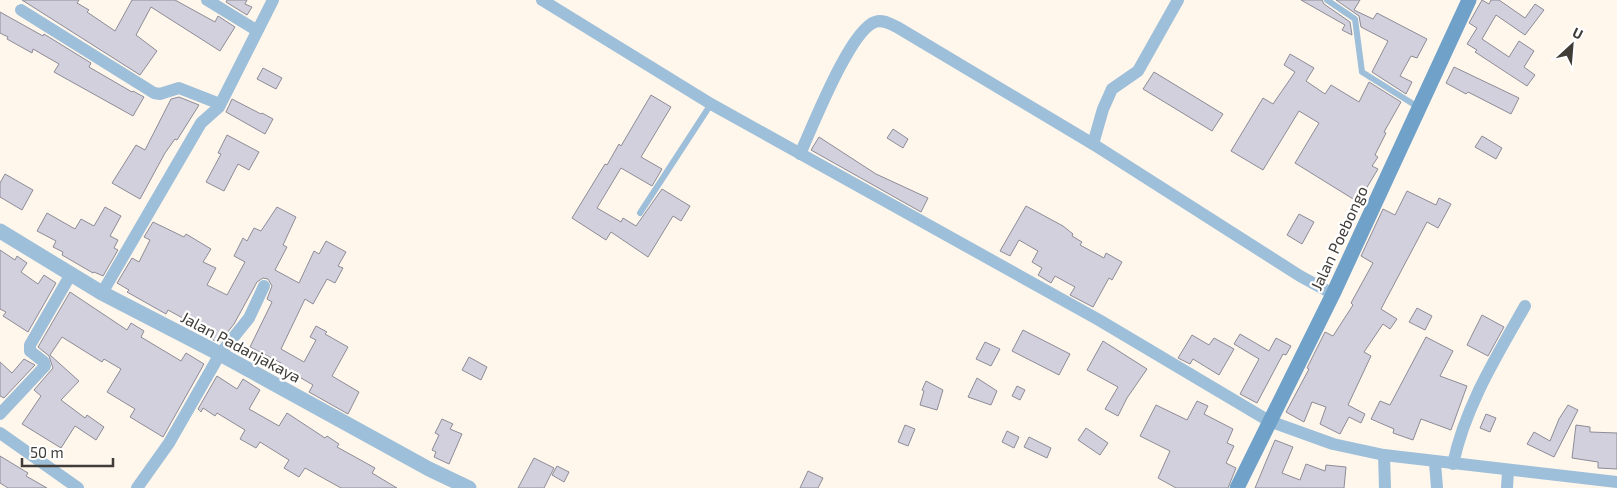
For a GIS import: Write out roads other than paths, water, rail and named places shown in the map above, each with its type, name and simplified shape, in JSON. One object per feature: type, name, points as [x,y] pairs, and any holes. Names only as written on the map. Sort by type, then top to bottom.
[{"type":"main road","name":"Jalan Poebongo","points":[[1237,488],[1333,294],[1468,0]]},
{"type":"street","points":[[207,0],[256,30]]},
{"type":"street","points":[[102,293],[201,123],[220,104],[256,30],[273,0]]},
{"type":"street","points":[[542,0],[710,104],[1099,320],[1269,421],[1333,444],[1384,455],[1576,482],[1617,482]]},
{"type":"street","points":[[1093,144],[1112,89],[1138,70],[1178,0]]},
{"type":"street","points":[[21,10],[154,93],[160,94],[179,88],[220,104]]},
{"type":"street","points":[[800,154],[849,50],[864,29],[876,21],[882,21],[897,27],[1093,144],[1300,276],[1333,294]]},
{"type":"street","name":"Jalan Padanjakaya","points":[[0,231],[102,293],[220,354],[429,469],[469,488]]},
{"type":"street","points":[[0,414],[45,366],[44,362],[30,351],[30,345],[71,274]]},
{"type":"street","points":[[137,488],[169,442],[220,354],[249,318],[264,286]]},
{"type":"street","points":[[1453,464],[1459,438],[1470,408],[1525,306]]},
{"type":"street","points":[[0,433],[78,488]]},
{"type":"street","points":[[1384,455],[1385,488]]},
{"type":"street","points":[[1435,463],[1437,488]]},
{"type":"street","points":[[1507,488],[1508,471]]},
{"type":"lane","points":[[1327,0],[1354,19],[1362,72],[1418,107]]},
{"type":"lane","points":[[640,213],[710,104]]}]
